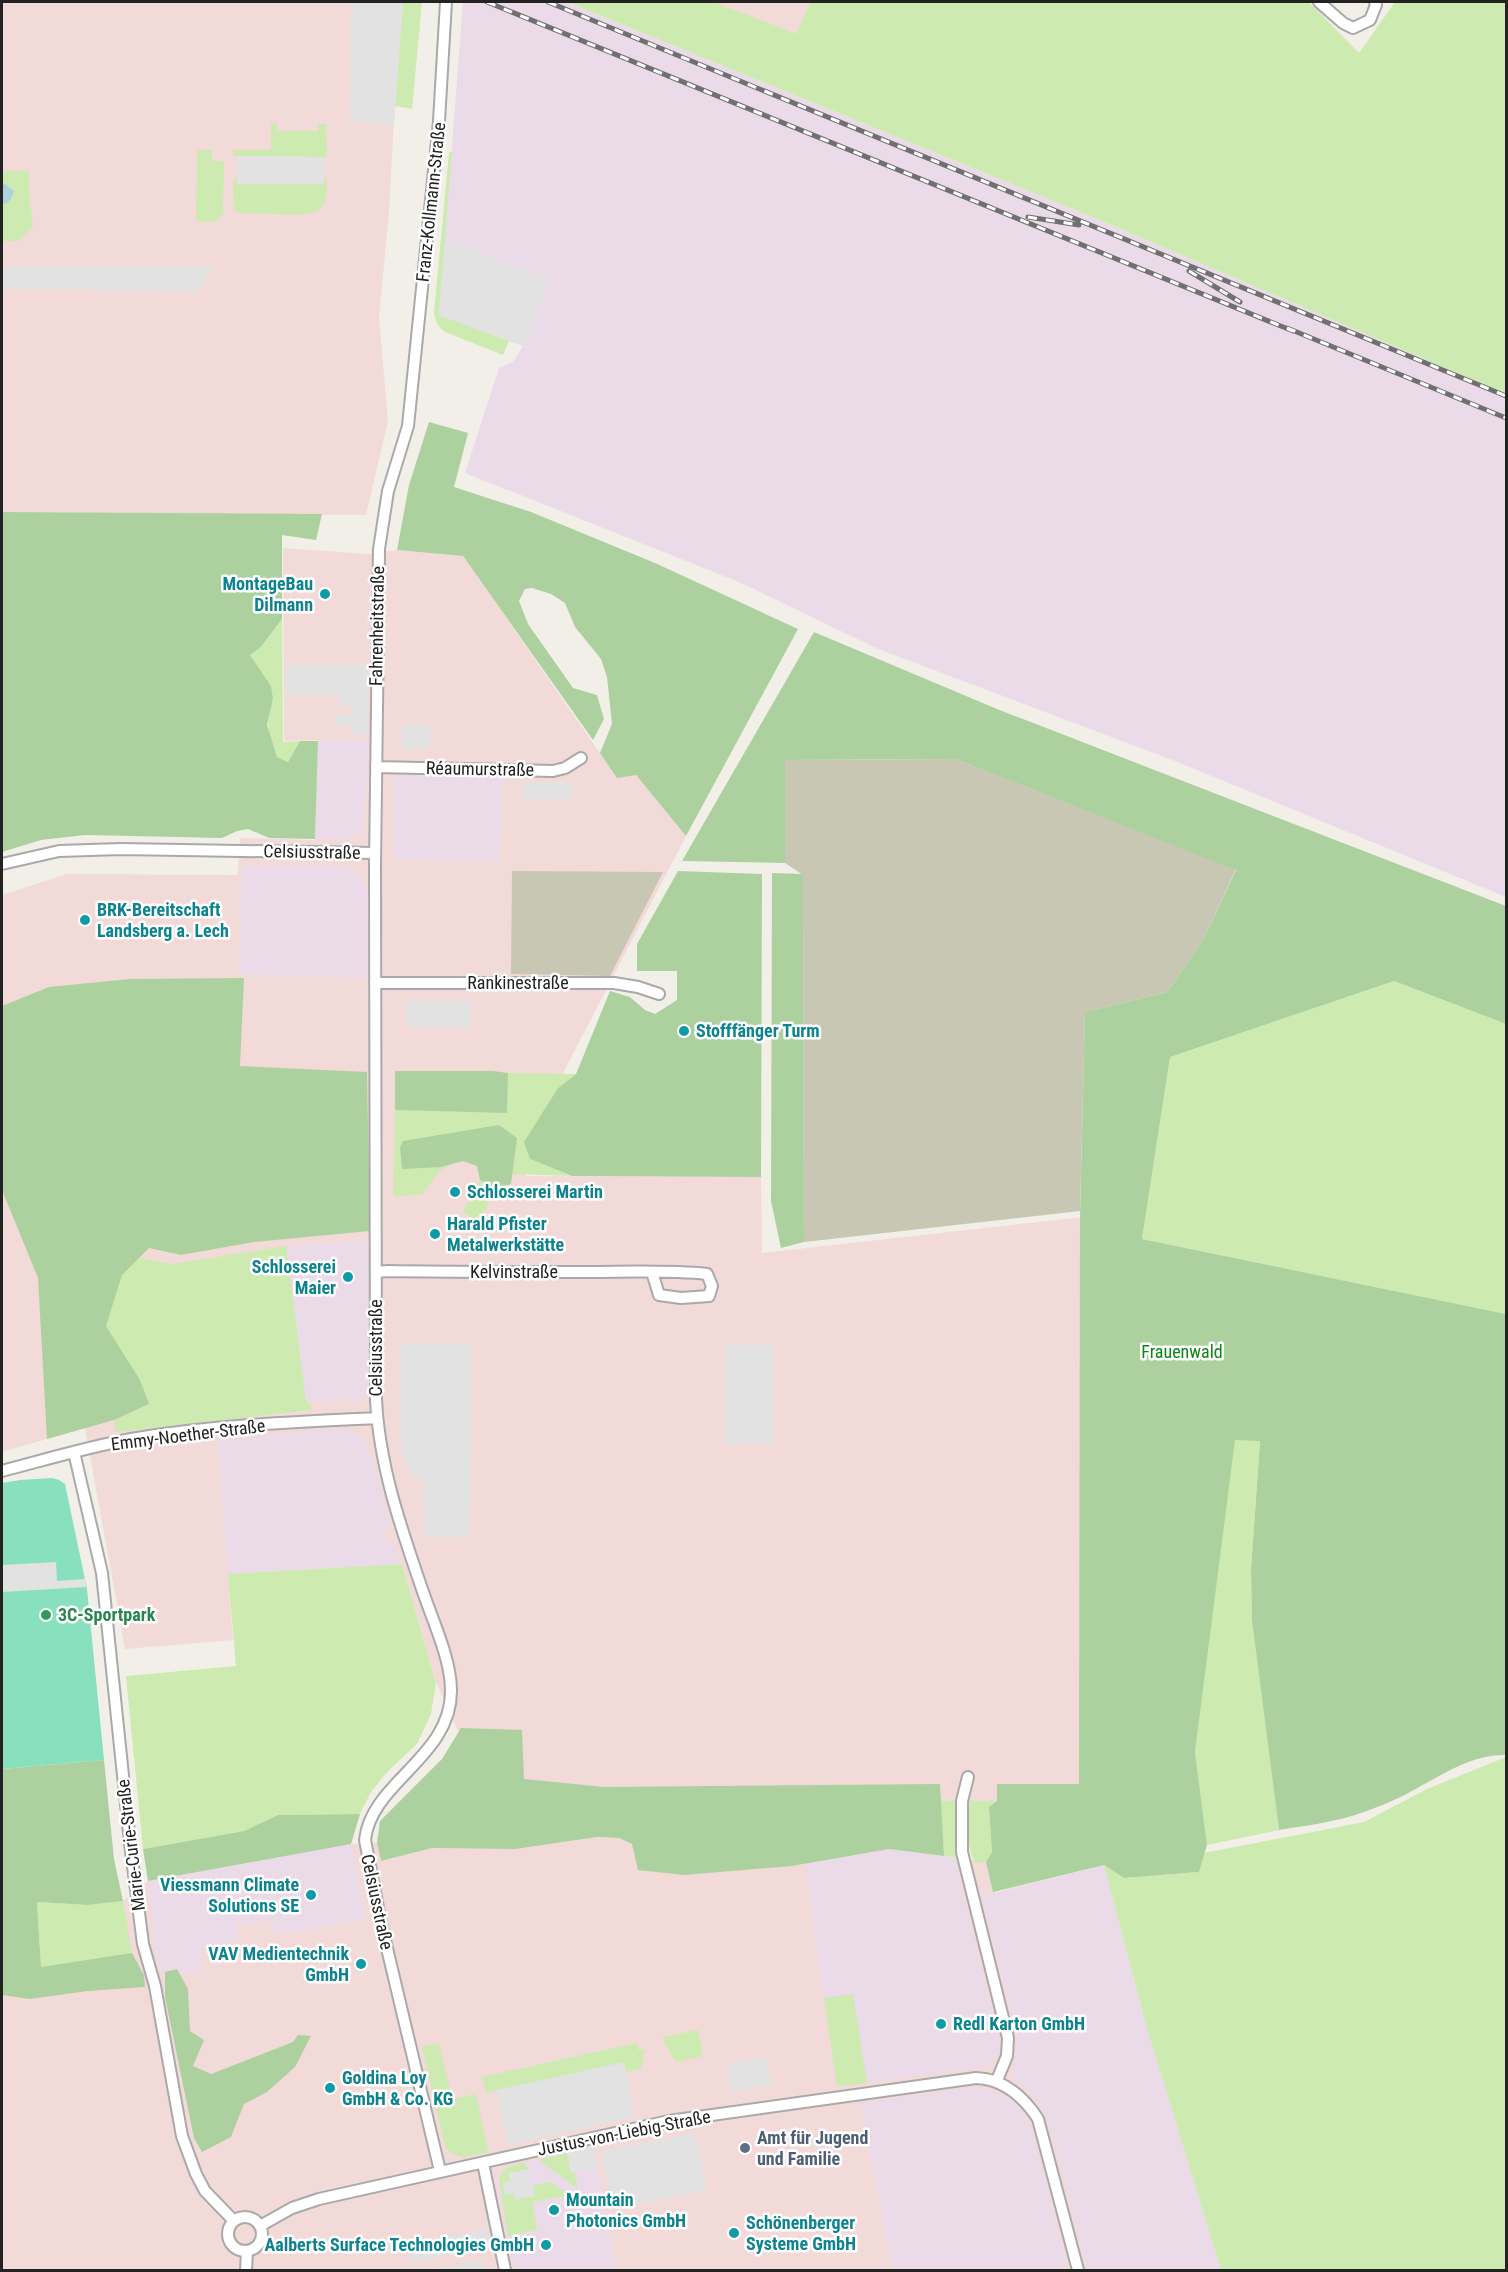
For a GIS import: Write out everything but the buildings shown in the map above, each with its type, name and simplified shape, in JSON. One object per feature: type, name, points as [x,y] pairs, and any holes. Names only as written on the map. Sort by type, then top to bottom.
[{"type":"street","name":"Franz-Kollmann-Straße","points":[[411,402],[439,121],[446,2]]},
{"type":"street","points":[[1319,2],[1342,23],[1353,28],[1370,20],[1375,2]]},
{"type":"street","name":"Fahrenheitstraße","points":[[375,853],[379,549],[388,491],[408,426],[411,402]]},
{"type":"street","name":"Réaumurstraße","points":[[376,767],[553,771],[565,768],[582,758]]},
{"type":"street","name":"Celsiusstraße","points":[[2,864],[59,850],[375,853],[377,1418],[395,1508],[442,1648],[452,1691],[446,1718],[429,1749],[374,1810],[366,1830],[365,1840],[381,1923],[440,2171]]},
{"type":"street","name":"Rankinestraße","points":[[375,983],[614,983],[638,987],[659,994]]},
{"type":"street","name":"Kelvinstraße","points":[[376,1272],[652,1272],[707,1274],[712,1286],[709,1296],[681,1298],[659,1295],[652,1272]]},
{"type":"street","name":"Emmy-Noether-Straße","points":[[2,1471],[129,1440],[214,1428],[377,1418]]},
{"type":"street","name":"Marie-Curie-Straße","points":[[74,1452],[102,1573],[130,1843],[143,1944],[155,1986],[182,2136],[195,2174],[205,2191],[234,2221]]},
{"type":"street","points":[[968,1777],[962,1801],[962,1852],[1008,2038],[1007,2056],[997,2080],[1026,2102],[1038,2119],[1078,2271]]},
{"type":"street","name":"Justus-von-Liebig-Straße","points":[[260,2226],[292,2208],[320,2199],[669,2121],[976,2078],[997,2080]]},
{"type":"street","points":[[483,2163],[505,2271]]},
{"type":"street","points":[[248,2218],[260,2226],[262,2231],[260,2242],[252,2250],[247,2252],[236,2249],[229,2241],[228,2230],[234,2221],[248,2218]]},
{"type":"street","points":[[246,2271],[247,2252]]},
{"type":"shaded area","points":[[2,2],[404,2],[379,317],[388,421],[366,515],[2,512]]},
{"type":"shaded area","points":[[351,2],[403,2],[394,125],[350,121]]},
{"type":"shaded area","points":[[463,2],[567,2],[1095,218],[1506,394],[1506,897],[1175,761],[878,649],[739,582],[465,473],[499,368],[513,362],[523,346],[439,315]]},
{"type":"shaded area","points":[[714,2],[810,2],[797,35]]},
{"type":"shaded area","points":[[237,156],[325,157],[324,184],[237,184]]},
{"type":"shaded area","points":[[446,239],[550,280],[524,346],[439,315]]},
{"type":"shaded area","points":[[2,266],[215,267],[198,291],[2,289]]},
{"type":"shaded area","points":[[283,548],[368,554],[398,550],[463,556],[600,753],[636,775],[686,836],[562,1075],[524,1142],[526,1176],[761,1177],[762,1253],[1083,1217],[1083,1789],[1000,1806],[604,1790],[521,1781],[518,1734],[458,1731],[436,1682],[402,1564],[228,1574],[233,1640],[125,1649],[85,1428],[2,1452],[2,895],[67,874],[238,875],[240,838],[315,840],[318,740],[284,741]]},
{"type":"shaded area","points":[[286,665],[367,665],[368,734],[352,734],[352,726],[335,726],[335,715],[352,715],[352,706],[341,706],[340,696],[286,696]]},
{"type":"shaded area","points":[[402,725],[431,725],[430,749],[402,749]]},
{"type":"shaded area","points":[[318,740],[368,741],[368,777],[361,831],[347,838],[315,840]]},
{"type":"shaded area","points":[[955,759],[1236,869],[1203,940],[1167,992],[1085,1012],[1080,1211],[804,1242],[803,875],[785,863],[784,760]]},
{"type":"shaded area","points":[[394,775],[502,778],[500,861],[394,860]]},
{"type":"shaded area","points":[[523,782],[573,782],[572,799],[523,799]]},
{"type":"shaded area","points":[[242,866],[350,867],[356,870],[367,890],[367,978],[239,974]]},
{"type":"shaded area","points":[[512,871],[663,872],[610,976],[511,974]]},
{"type":"shaded area","points":[[406,1000],[471,1001],[470,1028],[406,1027]]},
{"type":"shaded area","points":[[367,1241],[368,1380],[364,1398],[306,1401],[286,1246]]},
{"type":"shaded area","points":[[472,1343],[470,1537],[424,1537],[423,1479],[413,1478],[401,1451],[401,1344]]},
{"type":"shaded area","points":[[725,1345],[774,1345],[773,1444],[724,1444]]},
{"type":"shaded area","points":[[341,1429],[356,1433],[370,1449],[390,1528],[383,1528],[385,1541],[391,1540],[402,1564],[228,1574],[218,1440]]},
{"type":"shaded area","points":[[56,1562],[57,1581],[85,1579],[86,1587],[2,1592],[2,1565]]},
{"type":"shaded area","points":[[597,1837],[619,1838],[632,1844],[792,1866],[889,1849],[986,1862],[993,1891],[1144,2018],[1221,2270],[2,2270],[2,1984],[123,1901],[148,1881],[351,1844],[377,1843],[382,1861],[432,1848],[516,1849]]},
{"type":"shaded area","points":[[351,1844],[364,1919],[275,1935],[272,1920],[236,1926],[238,1941],[200,1948],[201,1971],[162,1974],[155,1946],[148,1881]]},
{"type":"shaded area","points":[[889,1849],[955,1858],[1000,2047],[995,2059],[986,2066],[837,2087],[805,1864]]},
{"type":"shaded area","points":[[1104,1865],[1144,2018],[1221,2270],[1087,2270],[1052,2129],[1038,2102],[1014,2078],[1013,2066],[1018,2044],[1017,2036],[982,1896]]},
{"type":"shaded area","points":[[765,2056],[772,2084],[732,2093],[726,2065]]},
{"type":"shaded area","points":[[624,2062],[635,2117],[508,2145],[496,2090]]},
{"type":"shaded area","points":[[974,2087],[994,2091],[1013,2102],[1032,2127],[1067,2266],[1043,2270],[893,2270],[860,2103]]},
{"type":"shaded area","points":[[695,2132],[707,2190],[614,2208],[601,2152]]},
{"type":"shaded area","points":[[593,2147],[616,2270],[515,2270],[498,2186],[501,2173],[512,2165]]},
{"type":"shaded area","points":[[593,2147],[596,2168],[571,2173],[567,2153]]},
{"type":"shaded area","points":[[529,2169],[535,2196],[515,2200],[513,2193],[505,2195],[503,2183],[511,2181],[509,2173]]},
{"type":"shaded area","points":[[487,2229],[491,2246],[413,2262],[410,2244]]},
{"type":"shaded area","points":[[482,2260],[483,2270],[426,2270]]},
{"type":"green space","points":[[403,2],[422,2],[412,109],[395,106]]},
{"type":"green space","points":[[567,2],[714,2],[797,34],[810,2],[1309,2],[1359,53],[1395,2],[1506,2],[1506,394],[1095,218]]},
{"type":"green space","points":[[271,123],[277,123],[277,131],[318,131],[318,124],[326,124],[327,157],[233,156],[233,150],[271,150]]},
{"type":"green space","points":[[197,150],[212,150],[212,161],[224,161],[223,212],[219,219],[212,222],[196,221]]},
{"type":"green space","points":[[449,152],[452,152],[439,315],[509,341],[503,355],[445,332],[439,326],[434,313]]},
{"type":"green space","points":[[2,171],[29,171],[33,226],[19,241],[2,241]]},
{"type":"green space","points":[[237,177],[237,183],[324,183],[324,177],[327,179],[326,200],[318,211],[301,215],[239,213],[234,209],[233,181]]},
{"type":"green space","points":[[429,422],[468,433],[454,487],[531,512],[655,563],[798,629],[686,836],[636,775],[617,778],[600,753],[612,724],[607,677],[601,659],[575,627],[565,603],[551,594],[532,588],[525,589],[519,601],[528,624],[573,688],[597,695],[604,719],[593,740],[463,556],[397,550],[409,485]]},
{"type":"green space","points":[[2,512],[322,514],[316,540],[282,535],[282,619],[260,648],[250,655],[271,686],[273,699],[267,725],[277,757],[288,762],[300,741],[318,741],[315,839],[269,838],[248,829],[222,838],[85,835],[41,840],[2,852]]},
{"type":"green space","points":[[282,619],[283,742],[300,741],[288,762],[277,757],[271,741],[268,723],[273,699],[250,655],[260,648]]},
{"type":"green space","name":"Frauenwald","points":[[814,632],[997,709],[1506,906],[1506,1024],[1394,981],[1170,1057],[1142,1239],[1506,1314],[1506,1755],[1469,1762],[1398,1798],[1359,1814],[1279,1830],[1252,1621],[1251,1570],[1260,1441],[1235,1440],[1195,1752],[1207,1845],[1199,1872],[1124,1878],[1104,1865],[993,1892],[986,1862],[992,1852],[989,1807],[997,1801],[997,1784],[1079,1784],[1080,1216],[1085,1012],[1167,992],[1203,940],[1236,870],[955,759],[785,760],[785,863],[682,861]]},
{"type":"green space","points":[[678,871],[762,874],[761,1177],[572,1176],[530,1159],[524,1142],[558,1088],[576,1074],[610,991],[630,997],[645,1010],[655,1014],[677,1000],[677,971],[637,971],[637,944]]},
{"type":"green space","points":[[772,873],[803,874],[804,1242],[781,1248],[771,1201]]},
{"type":"green space","points":[[244,978],[240,1066],[367,1072],[370,1231],[254,1242],[181,1255],[149,1248],[122,1275],[106,1326],[140,1380],[149,1404],[114,1420],[47,1439],[38,1278],[2,1190],[2,1006],[49,987],[130,979]]},
{"type":"green space","points":[[1394,981],[1506,1024],[1506,1314],[1142,1239],[1170,1057]]},
{"type":"green space","points":[[395,1071],[508,1073],[507,1113],[395,1110]]},
{"type":"green space","points":[[508,1073],[576,1074],[558,1088],[530,1159],[572,1176],[512,1174],[517,1138],[441,1167],[451,1164],[440,1171],[422,1194],[393,1197],[395,1110],[507,1113]]},
{"type":"green space","points":[[499,1125],[517,1138],[511,1184],[495,1188],[480,1180],[477,1166],[463,1161],[441,1167],[402,1169],[400,1147],[403,1141]]},
{"type":"green space","points":[[480,1180],[495,1188],[485,1211],[476,1220],[463,1212]]},
{"type":"green space","points":[[286,1246],[306,1401],[312,1407],[311,1410],[116,1432],[114,1420],[149,1404],[105,1326],[122,1274],[139,1258],[173,1264]]},
{"type":"green space","points":[[1234,1440],[1260,1440],[1251,1570],[1252,1621],[1279,1830],[1207,1845],[1195,1752]]},
{"type":"green space","name":"3C-Sportpark","points":[[52,1478],[65,1484],[87,1589],[104,1760],[2,1769],[2,1483]]},
{"type":"green space","points":[[402,1564],[436,1683],[431,1714],[417,1744],[387,1772],[371,1792],[360,1814],[278,1815],[244,1831],[143,1849],[126,1676],[236,1666],[228,1574]]},
{"type":"green space","points":[[461,1728],[522,1730],[524,1779],[604,1787],[940,1784],[944,1856],[889,1849],[792,1866],[684,1875],[638,1870],[632,1844],[619,1838],[597,1837],[516,1849],[432,1848],[381,1861],[377,1843],[380,1821],[442,1759]]},
{"type":"green space","points":[[1506,1757],[1506,2270],[1221,2270],[1144,2018],[1104,1865],[1124,1878],[1199,1872],[1204,1853],[1364,1822],[1427,1789]]},
{"type":"green space","points":[[104,1760],[114,1859],[123,1901],[88,1905],[37,1902],[41,1967],[132,1953],[144,1975],[145,1987],[88,1991],[30,1999],[2,1995],[2,1769]]},
{"type":"green space","points":[[940,1801],[958,1801],[958,1858],[944,1856]]},
{"type":"green space","points":[[969,1801],[997,1801],[989,1807],[992,1852],[986,1862],[975,1863],[970,1849]]},
{"type":"green space","points":[[360,1814],[351,1844],[148,1881],[143,1849],[244,1831],[278,1815]]},
{"type":"green space","points":[[123,1901],[132,1953],[41,1968],[37,1902],[88,1905]]},
{"type":"green space","points":[[177,1969],[188,1989],[190,2031],[204,2040],[193,2066],[211,2074],[293,2042],[298,2035],[311,2036],[295,2067],[267,2092],[244,2104],[231,2137],[202,2152],[194,2138],[165,1997],[165,1972]]},
{"type":"green space","points":[[853,1994],[867,2083],[837,2087],[824,1998]]},
{"type":"green space","points":[[698,2030],[703,2056],[677,2062],[665,2045],[663,2037]]},
{"type":"green space","points":[[439,2043],[452,2099],[476,2094],[488,2152],[457,2156],[444,2143],[422,2047]]},
{"type":"green space","points":[[637,2043],[638,2050],[645,2049],[641,2069],[626,2072],[623,2063],[486,2093],[482,2077]]},
{"type":"green space","points":[[567,2153],[571,2173],[575,2172],[578,2189],[540,2161],[540,2159]]},
{"type":"green space","points":[[524,2162],[529,2169],[509,2173],[513,2193],[535,2196],[533,2186],[550,2182],[570,2195],[533,2202],[537,2230],[508,2236],[499,2179],[506,2168]]},
{"type":"water","points":[[5,184],[14,191],[6,204],[2,203],[2,185]]},
{"type":"railway","points":[[487,2],[1293,331]]},
{"type":"railway","points":[[548,2],[1506,396]]},
{"type":"railway","points":[[1028,217],[1079,225]]},
{"type":"railway","points":[[1189,271],[1240,302]]},
{"type":"railway","points":[[1287,328],[1506,418]]},
{"type":"place","name":"MontageBau Dilmann","points":[[325,594]]},
{"type":"place","name":"BRK-Bereitschaft Landsberg a. Lech","points":[[85,920]]},
{"type":"place","name":"Stofffänger Turm","points":[[684,1031]]},
{"type":"place","name":"Schlosserei Martin","points":[[455,1192]]},
{"type":"place","name":"Harald Pfister Metalwerkstätte","points":[[435,1234]]},
{"type":"place","name":"Schlosserei Maier","points":[[348,1277]]},
{"type":"place","name":"3C-Sportpark","points":[[46,1615]]},
{"type":"place","name":"Viessmann Climate Solutions SE","points":[[311,1895]]},
{"type":"place","name":"VAV Medientechnik GmbH","points":[[361,1964]]},
{"type":"place","name":"Redl Karton GmbH","points":[[941,2024]]},
{"type":"place","name":"Goldina Loy GmbH & Co. KG","points":[[330,2088]]},
{"type":"place","name":"Amt für Jugend und Familie","points":[[745,2148]]},
{"type":"place","name":"Mountain Photonics GmbH","points":[[554,2210]]},
{"type":"place","name":"Schönenberger Systeme GmbH","points":[[734,2233]]},
{"type":"place","name":"Aalberts Surface Technologies GmbH","points":[[546,2245]]}]
